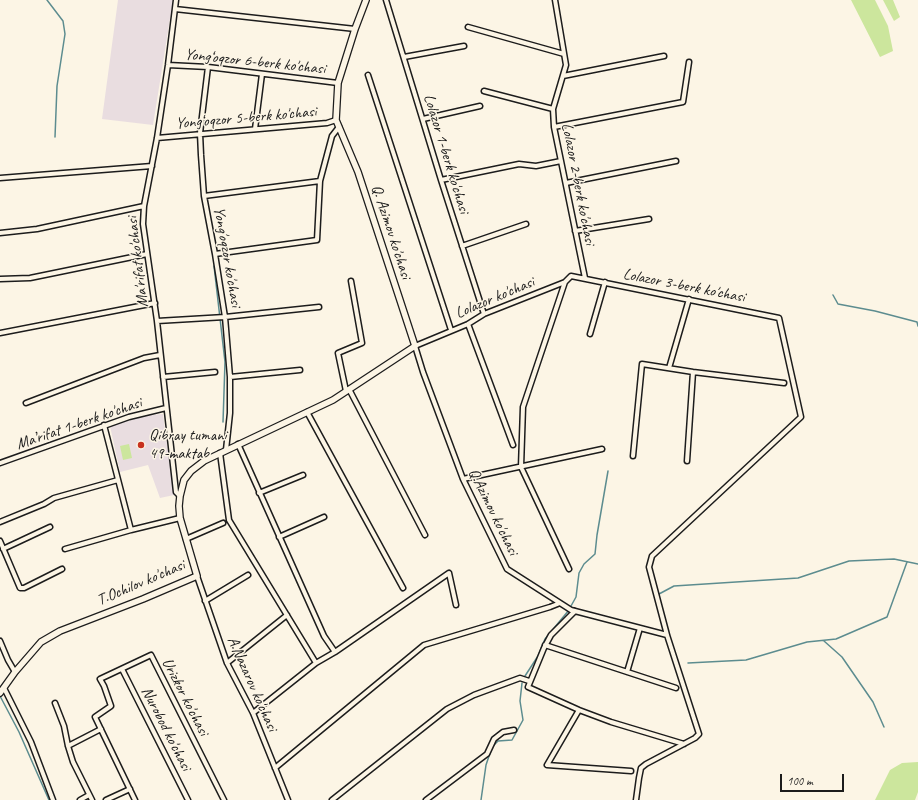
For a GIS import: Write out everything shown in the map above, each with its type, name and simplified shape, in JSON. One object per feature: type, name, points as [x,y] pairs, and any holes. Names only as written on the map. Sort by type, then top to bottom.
[{"type":"main road","points":[[336,120],[338,83],[366,0]]},
{"type":"main road","name":"Q. Azimov ko'chasi","points":[[336,120],[358,172],[415,346]]},
{"type":"main road","name":"T.Ochilov ko'chasi","points":[[2,691],[15,672],[41,642],[60,631],[143,599],[197,576],[180,518],[179,506],[184,480],[191,471],[204,461],[238,444],[333,400],[415,346]]},
{"type":"street","name":"Ma'rifat ko'chasi","points":[[176,0],[157,138],[144,206],[143,224],[155,303],[176,492],[180,496]]},
{"type":"street","name":"Lolazor 1-berk ko'chasi","points":[[386,0],[484,314]]},
{"type":"street","name":"Lolazor 2-berk ko'chasi","points":[[555,0],[566,65],[553,109],[554,127],[585,278]]},
{"type":"street","points":[[175,9],[355,29]]},
{"type":"street","points":[[468,27],[564,54]]},
{"type":"street","points":[[404,57],[464,46]]},
{"type":"street","points":[[563,76],[664,56]]},
{"type":"street","points":[[554,127],[683,102],[689,62]]},
{"type":"street","name":"Yong‘oqzor 6-berk ko'chasi","points":[[168,65],[208,68],[338,83]]},
{"type":"street","name":"Yong'oqzor ko'chasi","points":[[208,68],[200,134],[204,196],[225,317],[230,378],[230,413],[226,450]]},
{"type":"street","points":[[256,129],[262,74]]},
{"type":"street","points":[[368,75],[451,330]]},
{"type":"street","points":[[484,91],[553,109]]},
{"type":"street","points":[[423,119],[480,106]]},
{"type":"street","name":"Yong‘oqzor 5-berk ko'chasi","points":[[157,138],[326,123],[336,120]]},
{"type":"street","points":[[215,254],[317,240],[320,181],[332,136],[339,127]]},
{"type":"street","points":[[566,183],[676,160]]},
{"type":"street","points":[[441,180],[519,164],[536,166],[561,161]]},
{"type":"street","points":[[0,178],[152,166]]},
{"type":"street","points":[[204,196],[320,181]]},
{"type":"street","points":[[0,233],[36,229],[144,206]]},
{"type":"street","points":[[575,231],[649,219]]},
{"type":"street","points":[[462,246],[526,224]]},
{"type":"street","points":[[0,279],[30,278],[147,254]]},
{"type":"street","name":"Lolazor ko'chasi","points":[[415,346],[468,324],[484,314],[565,282],[571,276],[585,278]]},
{"type":"street","name":"Lolazor 3-berk ko'chasi","points":[[585,278],[779,318],[801,417],[652,556],[649,567],[667,635]]},
{"type":"street","points":[[351,281],[362,343],[338,353],[348,390],[425,535]]},
{"type":"street","points":[[565,282],[522,407],[521,467],[569,569]]},
{"type":"street","points":[[590,334],[605,282]]},
{"type":"street","points":[[669,368],[689,299]]},
{"type":"street","points":[[0,333],[155,303]]},
{"type":"street","points":[[157,322],[225,317],[319,307]]},
{"type":"street","points":[[468,324],[513,445]]},
{"type":"street","name":"Q.Azimov ko'chasi","points":[[415,346],[463,479],[507,569],[560,602],[570,610],[667,635]]},
{"type":"street","points":[[26,402],[144,358],[160,355]]},
{"type":"street","points":[[633,456],[642,364],[784,383]]},
{"type":"street","points":[[230,378],[300,370]]},
{"type":"street","points":[[163,377],[216,372]]},
{"type":"street","points":[[687,461],[694,372]]},
{"type":"street","name":"Ma’rifat 1-berk ko'chasi","points":[[0,463],[129,417],[166,408]]},
{"type":"street","points":[[307,412],[403,588]]},
{"type":"street","points":[[104,426],[132,530]]},
{"type":"street","points":[[238,444],[324,636],[335,652]]},
{"type":"street","points":[[463,479],[602,449]]},
{"type":"street","points":[[220,453],[229,520],[316,663]]},
{"type":"street","points":[[260,493],[302,475]]},
{"type":"street","points":[[0,522],[44,504],[54,498],[118,480]]},
{"type":"street","points":[[279,537],[324,517]]},
{"type":"street","points":[[66,549],[180,518]]},
{"type":"street","points":[[186,539],[223,523]]},
{"type":"street","points":[[3,548],[50,527]]},
{"type":"street","points":[[0,541],[20,588],[24,588],[62,569]]},
{"type":"street","points":[[252,713],[316,663],[335,652],[449,573],[456,605]]},
{"type":"street","points":[[205,601],[248,575]]},
{"type":"street","name":"A.Nazarov ko'chasi","points":[[197,576],[227,663],[252,713],[288,800]]},
{"type":"street","points":[[275,768],[424,645],[550,607],[560,602]]},
{"type":"street","points":[[575,611],[550,635],[529,681],[528,687],[579,710],[611,722],[684,744]]},
{"type":"street","points":[[227,663],[287,615]]},
{"type":"street","points":[[627,672],[640,628]]},
{"type":"street","points":[[636,800],[638,778],[641,768],[695,738],[699,734],[667,635]]},
{"type":"street","points":[[0,641],[15,672]]},
{"type":"street","points":[[545,645],[676,688]]},
{"type":"street","name":"Urizkor ko'chasi","points":[[101,729],[95,717],[111,706],[100,679],[151,655],[224,800]]},
{"type":"street","name":"Nurobod ko'chasi","points":[[122,669],[188,800]]},
{"type":"street","points":[[332,800],[447,709],[474,695],[520,678],[529,681]]},
{"type":"street","points":[[2,691],[31,742],[53,800]]},
{"type":"street","points":[[55,703],[64,726],[73,762],[92,800]]},
{"type":"street","points":[[579,710],[547,765],[632,771]]},
{"type":"street","points":[[68,746],[101,729],[135,800]]},
{"type":"street","points":[[426,800],[487,754],[494,739],[503,732],[514,730]]},
{"type":"street","points":[[106,800],[130,789]]},
{"type":"street","points":[[80,800],[89,795]]},
{"type":"shaded area","points":[[118,0],[173,0],[153,125],[102,119]]},
{"type":"shaded area","name":"Qibray tumani 49-maktab","points":[[163,414],[174,495],[160,498],[148,465],[120,472],[110,426],[149,415]]},
{"type":"green space","points":[[851,0],[875,0],[888,26],[893,51],[880,57]]},
{"type":"green space","points":[[883,0],[893,0],[900,17],[894,21]]},
{"type":"green space","points":[[129,444],[132,458],[123,460],[120,446]]},
{"type":"green space","points":[[918,762],[918,792],[915,800],[875,800],[890,770],[902,763]]},
{"type":"waterway","points":[[47,0],[63,21],[65,34],[57,86],[55,137]]},
{"type":"waterway","points":[[214,266],[225,362],[223,422]]},
{"type":"waterway","points":[[833,295],[838,304],[875,311],[917,322],[918,326]]},
{"type":"waterway","points":[[571,606],[576,597],[579,573],[584,564],[595,554],[608,471]]},
{"type":"waterway","points":[[659,594],[674,586],[798,578],[849,561],[894,559],[918,564]]},
{"type":"waterway","points":[[688,663],[746,660],[807,642],[836,639],[887,617],[907,562]]},
{"type":"waterway","points":[[525,676],[538,656],[545,639],[569,610]]},
{"type":"waterway","points":[[824,641],[842,657],[873,702],[884,727]]},
{"type":"waterway","points":[[481,800],[486,765],[492,747],[498,741],[512,740],[523,720],[520,701],[522,683]]},
{"type":"waterway","points":[[0,696],[19,732],[49,800]]},
{"type":"place","name":"Qibray tumani 49-maktab","points":[[141,445]]}]
